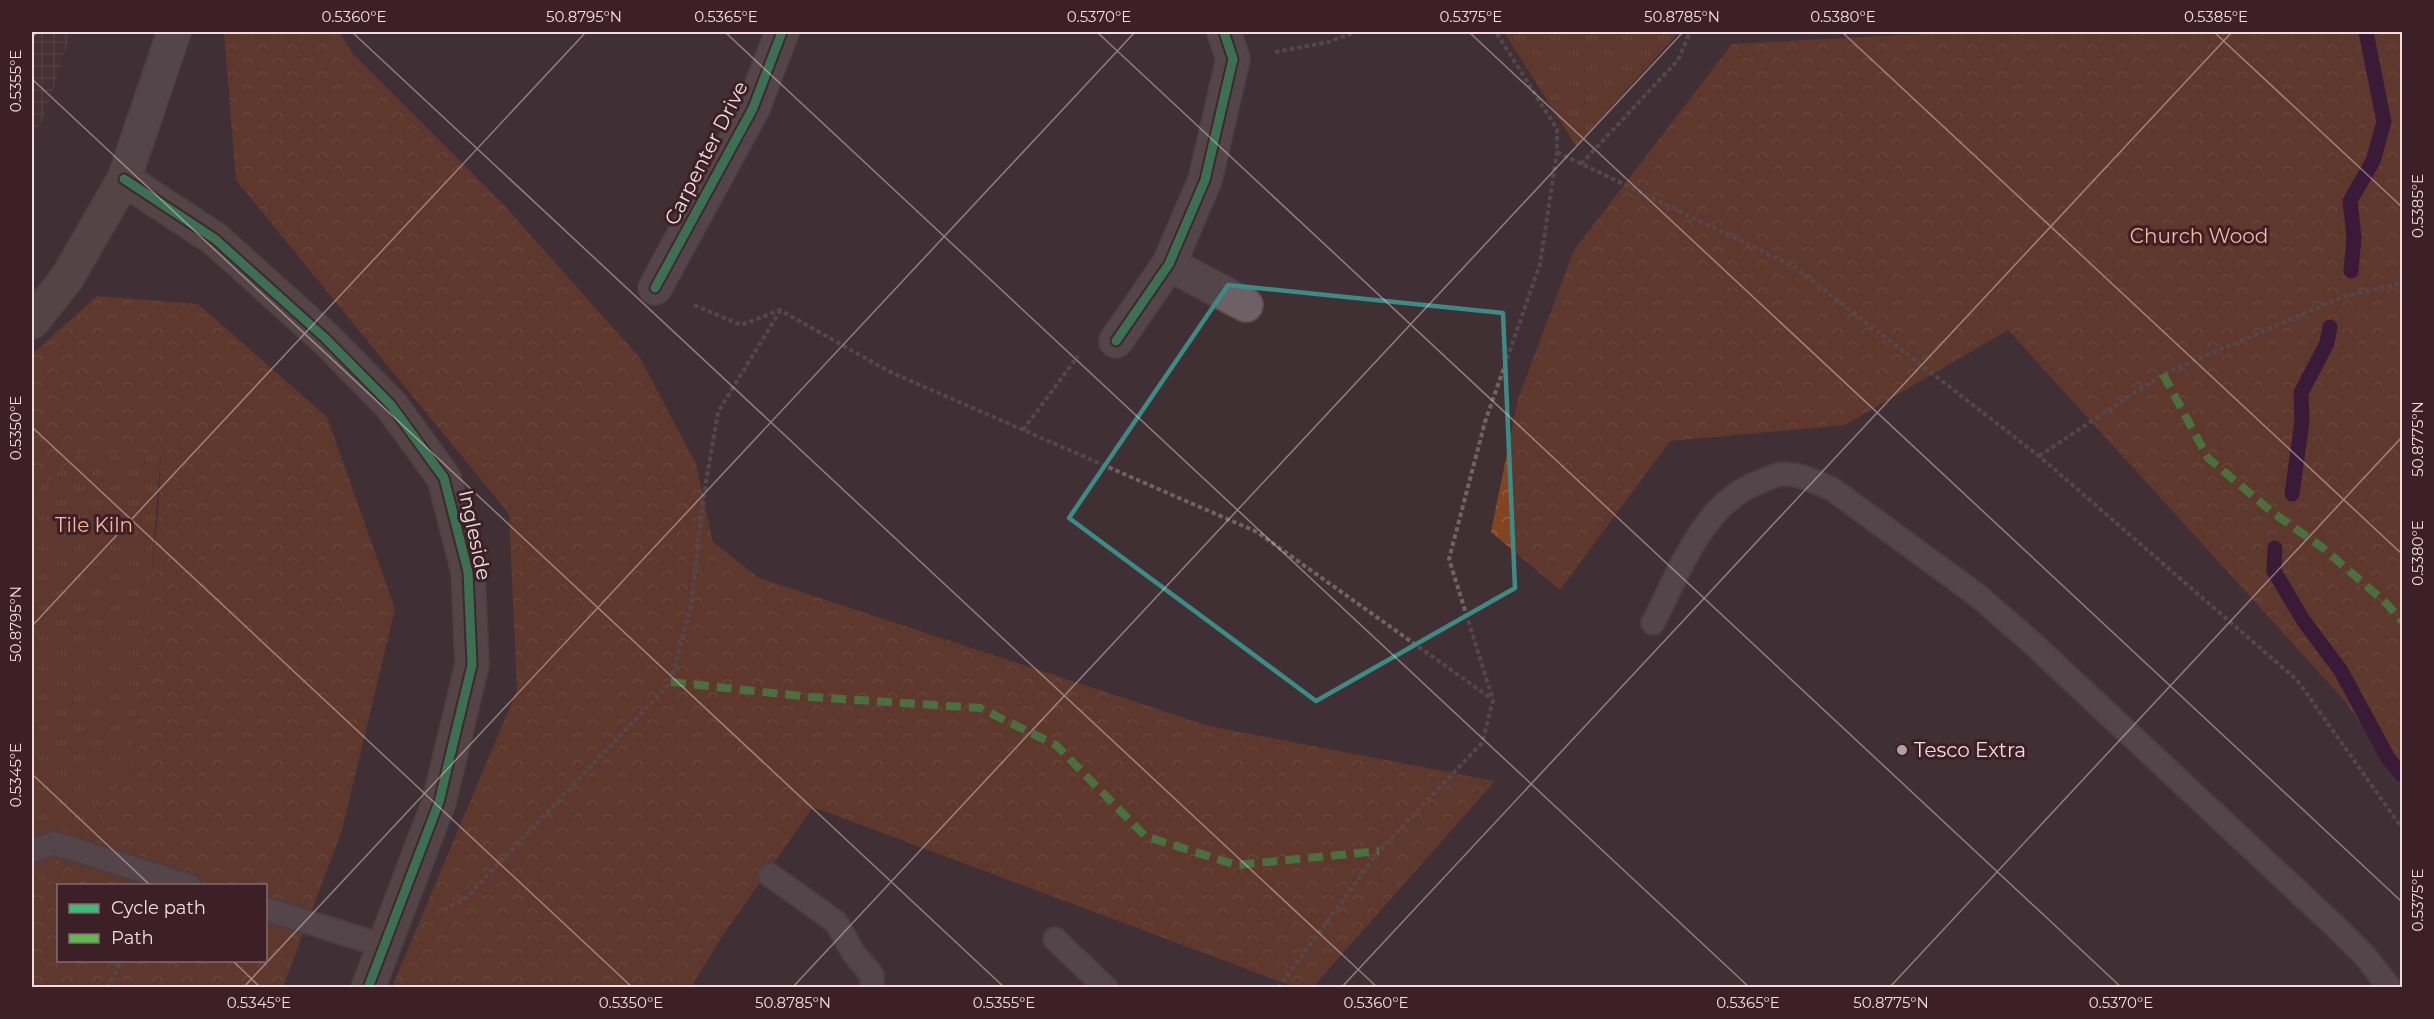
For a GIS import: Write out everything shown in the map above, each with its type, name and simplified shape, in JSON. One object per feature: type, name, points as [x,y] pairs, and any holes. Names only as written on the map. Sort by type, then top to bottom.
[{"type":"street","points":[[32,322],[67,278],[124,179],[174,32]]},
{"type":"street","name":"Carpenter Drive","points":[[655,288],[753,108],[782,32]]},
{"type":"street","points":[[1116,341],[1169,264],[1205,180],[1228,45]]},
{"type":"street","name":"Ingleside","points":[[124,179],[215,239],[325,338],[392,405],[444,478],[468,572],[472,665],[439,802],[368,987]]},
{"type":"street","points":[[1169,264],[1246,305]]},
{"type":"lane","points":[[1653,623],[1698,537],[1720,508],[1739,491],[1781,474],[1805,477],[1832,489],[1977,595],[2030,641],[2338,929],[2366,956],[2390,987]]},
{"type":"lane","points":[[32,851],[54,843],[187,884]]},
{"type":"lane","points":[[770,875],[836,922],[854,954],[872,975],[872,987]]},
{"type":"lane","points":[[267,909],[384,946]]},
{"type":"lane","points":[[1055,939],[1106,987]]},
{"type":"path","points":[[1228,45],[1329,42],[1355,32]]},
{"type":"path","points":[[1278,987],[1379,851],[1482,744],[1493,700],[1449,559],[1485,422],[1540,264],[1557,152],[1557,129],[1496,32]]},
{"type":"path","points":[[1581,164],[1678,60],[1690,32]]},
{"type":"path","points":[[1557,152],[1793,266],[2039,456],[2297,680],[2403,828]]},
{"type":"path","points":[[2039,456],[2163,374],[2345,296],[2403,283]]},
{"type":"path","points":[[655,288],[741,325],[780,310]]},
{"type":"path","points":[[780,310],[888,371],[1257,532],[1493,700]]},
{"type":"path","points":[[439,914],[467,897],[671,682],[691,604],[703,500],[718,412],[780,310]]},
{"type":"path","points":[[1023,430],[1094,335],[1116,341]]},
{"type":"path","points":[[107,987],[121,962]]},
{"type":"highlighted area","points":[[1228,285],[1503,313],[1515,588],[1316,701],[1069,518]]},
{"type":"shaded area","points":[[32,32],[71,32],[44,119],[32,135]]},
{"type":"green space","points":[[224,32],[339,32],[353,54],[501,202],[640,358],[696,464],[713,542],[759,578],[1209,726],[1495,781],[1313,987],[1295,987],[813,807],[721,938],[691,987],[392,987],[517,690],[509,514],[236,180]]},
{"type":"green space","points":[[1504,32],[1679,32],[1576,146]]},
{"type":"green space","name":"Church Wood","points":[[1956,32],[2402,32],[2402,783],[2345,701],[2008,330],[1845,425],[1670,441],[1560,590],[1491,532],[1518,399],[1574,250],[1732,44]]},
{"type":"green space","points":[[97,296],[198,304],[327,417],[395,609],[342,830],[283,987],[32,987],[32,897],[129,775],[158,514],[161,453],[79,453],[46,483],[32,487],[32,354]]},
{"type":"green space","name":"Tile Kiln","points":[[78,453],[161,453],[147,627],[129,775],[32,897],[32,487],[46,483]]},
{"type":"waterway","points":[[2351,271],[2354,237],[2350,201],[2373,161],[2384,122],[2366,32]]},
{"type":"waterway","points":[[2292,494],[2302,421],[2301,393],[2327,343],[2330,327]]},
{"type":"waterway","points":[[2275,548],[2274,571],[2303,620],[2341,671],[2388,758],[2402,775]]},
{"type":"marked path","points":[[2163,374],[2208,458],[2272,512],[2323,548],[2386,603],[2402,621]]},
{"type":"marked path","points":[[671,682],[810,697],[980,708],[1056,745],[1145,836],[1236,865],[1379,851]]},
{"type":"cycle path","points":[[655,288],[753,108],[782,32]]},
{"type":"cycle path","points":[[1116,341],[1169,264],[1205,180],[1233,59],[1224,32]]},
{"type":"cycle path","points":[[124,179],[215,239],[325,338],[391,405],[444,478],[468,572],[472,665],[439,802],[368,988]]},
{"type":"place","name":"Tesco Extra","points":[[1902,750]]}]
